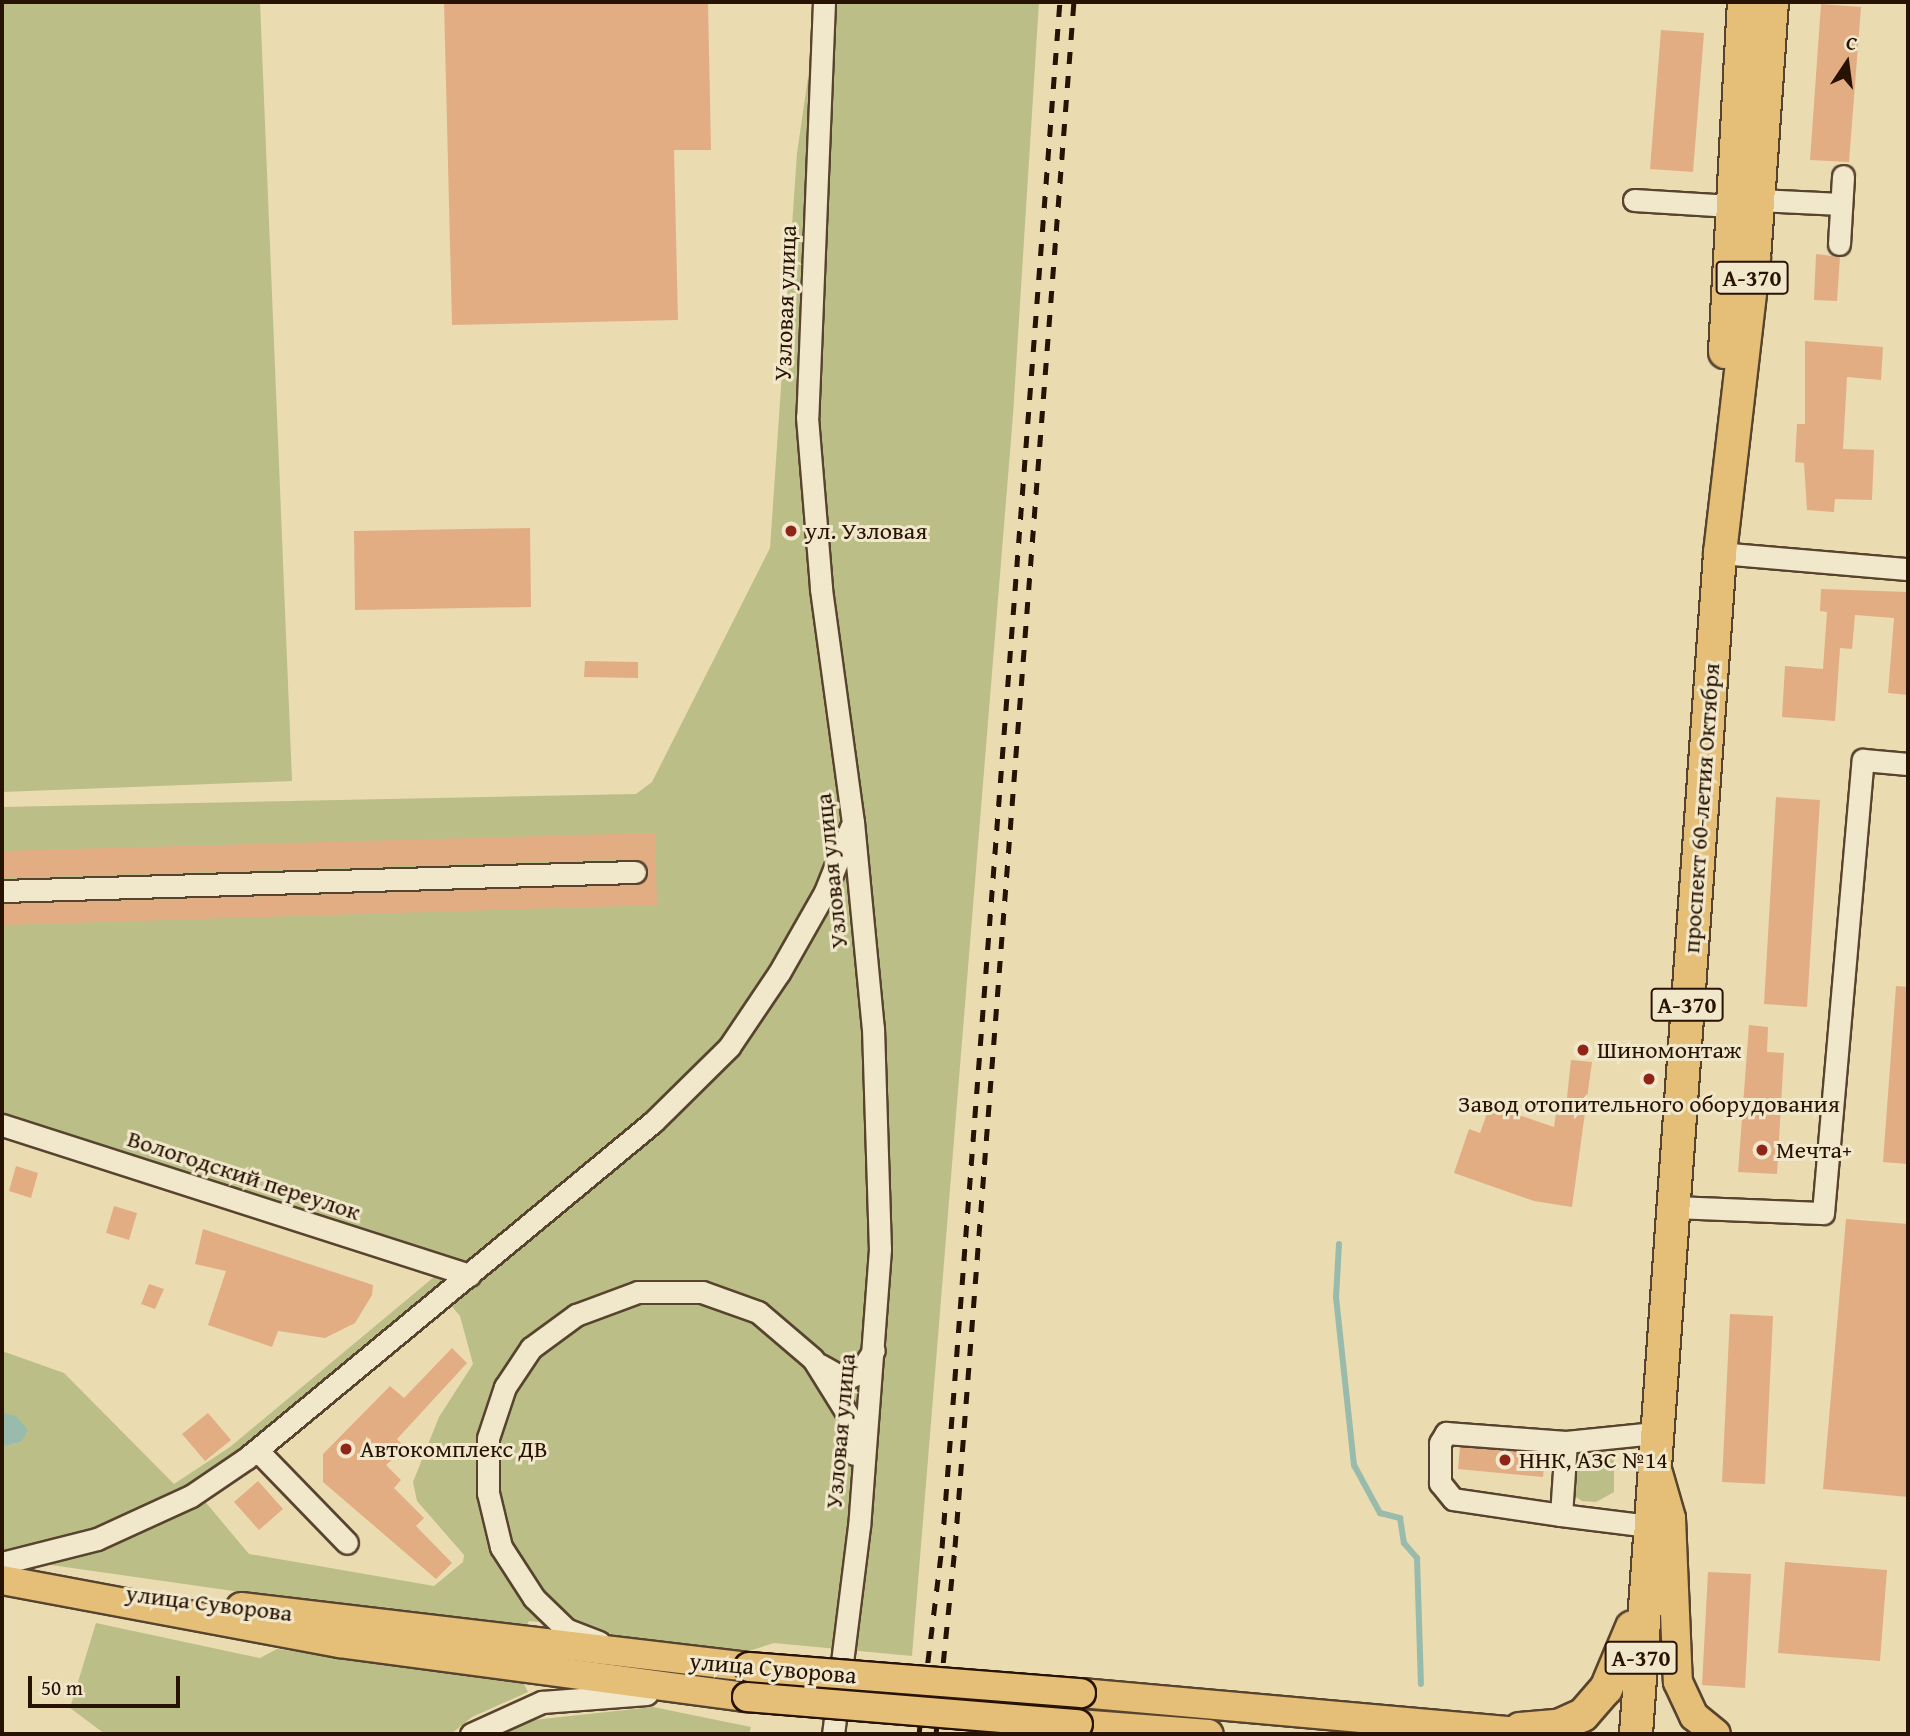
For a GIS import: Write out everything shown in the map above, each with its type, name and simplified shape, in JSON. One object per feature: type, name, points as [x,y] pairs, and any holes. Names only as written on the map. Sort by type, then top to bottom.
[{"type":"highway","name":"проспект 60-летия Октября","points":[[1636,1734],[1654,1445],[1744,203],[1744,2]]},
{"type":"highway","name":"проспект 60-летия Октября","points":[[1744,203],[1772,2]]},
{"type":"highway","points":[[1533,1732],[1558,1726],[1583,1715],[1606,1689],[1623,1658],[1646,1582]]},
{"type":"main road","points":[[1654,1445],[1671,1518],[1678,1682],[1694,1716],[1716,1734]]},
{"type":"main road","name":"улица Суворова","points":[[2,1578],[749,1667],[1533,1732]]},
{"type":"main road","name":"улица Суворова","points":[[2,1578],[340,1643],[747,1697],[1209,1734]]},
{"type":"street","name":"Узловая улица","points":[[824,2],[807,417],[821,589],[853,822],[873,1028],[880,1249],[859,1526],[833,1734]]},
{"type":"street","points":[[1839,244],[1843,176]]},
{"type":"street","points":[[1634,200],[1841,204]]},
{"type":"street","points":[[1720,553],[1908,569]]},
{"type":"street","points":[[1672,1207],[1823,1213],[1863,760],[1908,764]]},
{"type":"street","points":[[2,1563],[97,1539],[191,1496],[257,1450],[653,1122],[729,1047],[825,892],[853,822]]},
{"type":"street","points":[[2,891],[635,872]]},
{"type":"street","name":"Вологодский переулок","points":[[2,1125],[470,1275]]},
{"type":"street","points":[[634,1655],[567,1630],[534,1598],[501,1547],[488,1493],[488,1438],[505,1387],[531,1348],[576,1315],[638,1292],[702,1292],[758,1312],[834,1377],[845,1379],[859,1373],[874,1350]]},
{"type":"street","points":[[813,1359],[853,1423],[859,1526]]},
{"type":"street","points":[[1649,1526],[1453,1499],[1440,1483],[1440,1443],[1446,1433],[1654,1445]]},
{"type":"street","points":[[1561,1515],[1566,1442]]},
{"type":"street","points":[[257,1450],[347,1543]]},
{"type":"street","points":[[471,1734],[542,1702],[629,1693],[747,1697]]},
{"type":"green space","points":[[2,2],[260,2],[292,781],[2,792]]},
{"type":"green space","points":[[819,2],[1039,2],[1013,415],[912,1656],[774,1643],[746,1652],[643,1645],[591,1627],[529,1621],[522,1632],[2,1558],[2,1447],[21,1442],[20,1426],[2,1413],[2,1351],[64,1373],[174,1484],[230,1447],[434,1277],[2,1136],[2,807],[636,794],[652,782],[770,548],[797,153]],"holes":[[[444,1297],[460,1316],[473,1364],[439,1417],[413,1482],[417,1501],[464,1555],[463,1562],[434,1586],[249,1554],[197,1492]]]},
{"type":"green space","points":[[1597,1450],[1614,1459],[1614,1492],[1596,1502],[1582,1501],[1571,1494],[1573,1468]]},
{"type":"green space","points":[[96,1623],[260,1658],[277,1649],[523,1682],[528,1692],[472,1717],[451,1734],[105,1734],[70,1708]]},
{"type":"green space","points":[[653,1707],[751,1727],[749,1734],[496,1734],[533,1720]]},
{"type":"shaded area","points":[[2,1413],[16,1416],[28,1430],[21,1442],[2,1447]]},
{"type":"building","points":[[444,2],[708,2],[711,150],[674,150],[678,320],[452,325]]},
{"type":"building","points":[[1821,4],[1861,7],[1849,162],[1810,160]]},
{"type":"building","points":[[1661,30],[1704,33],[1693,172],[1650,169]]},
{"type":"building","points":[[1816,254],[1840,257],[1837,301],[1814,300]]},
{"type":"building","points":[[1805,341],[1883,347],[1881,380],[1847,377],[1843,449],[1874,450],[1872,500],[1835,499],[1834,512],[1807,510],[1804,463],[1795,462],[1797,424],[1805,424]]},
{"type":"building","points":[[530,528],[531,607],[355,610],[354,531]]},
{"type":"building","points":[[1821,589],[1908,592],[1908,695],[1888,693],[1894,618],[1855,615],[1852,649],[1840,648],[1835,721],[1782,717],[1785,666],[1823,669],[1827,612],[1820,611]]},
{"type":"building","points":[[585,661],[638,662],[638,678],[584,677]]},
{"type":"building","points":[[1776,797],[1820,800],[1807,1007],[1764,1004]]},
{"type":"building","points":[[655,833],[657,905],[2,925],[2,904],[635,885],[648,872],[635,859],[2,878],[2,851]]},
{"type":"building","points":[[1896,986],[1908,987],[1908,1164],[1883,1162]]},
{"type":"building","points":[[1749,1025],[1768,1027],[1767,1052],[1784,1053],[1777,1174],[1738,1172]]},
{"type":"building","points":[[1571,1060],[1592,1062],[1572,1207],[1534,1201],[1454,1173],[1469,1129],[1480,1133],[1490,1105],[1554,1127],[1557,1106],[1566,1107]]},
{"type":"building","points":[[16,1166],[38,1173],[31,1198],[9,1191]]},
{"type":"building","points":[[114,1206],[137,1213],[129,1240],[106,1233]]},
{"type":"building","points":[[1846,1219],[1908,1224],[1908,1497],[1823,1489]]},
{"type":"building","points":[[203,1229],[373,1285],[372,1295],[355,1323],[325,1338],[278,1331],[272,1347],[208,1325],[226,1271],[195,1264]]},
{"type":"building","points":[[149,1284],[164,1289],[155,1309],[141,1304]]},
{"type":"building","points":[[1730,1314],[1773,1316],[1765,1484],[1722,1482]]},
{"type":"building","points":[[452,1348],[467,1363],[397,1439],[405,1448],[386,1465],[401,1480],[394,1488],[424,1518],[416,1526],[452,1563],[436,1579],[323,1482],[323,1454],[390,1386],[404,1398]]},
{"type":"building","points":[[208,1413],[231,1440],[205,1461],[182,1434]]},
{"type":"building","points":[[1460,1447],[1545,1454],[1543,1477],[1458,1469]]},
{"type":"building","points":[[258,1481],[283,1509],[259,1530],[234,1502]]},
{"type":"building","points":[[1785,1562],[1887,1570],[1880,1661],[1778,1653]]},
{"type":"building","points":[[1708,1572],[1751,1574],[1745,1688],[1702,1685]]},
{"type":"waterway","points":[[1339,1244],[1336,1297],[1354,1465],[1380,1513],[1400,1518],[1404,1543],[1417,1558],[1421,1684]]},
{"type":"railway","points":[[919,1734],[942,1548],[1060,2]]},
{"type":"railway","points":[[936,1734],[955,1547],[1074,2]]},
{"type":"place","name":"ул. Узловая","points":[[791,531]]},
{"type":"place","name":"Шиномонтаж","points":[[1583,1050]]},
{"type":"place","name":"Завод отопительного оборудования","points":[[1649,1079]]},
{"type":"place","name":"Мечта+","points":[[1762,1150]]},
{"type":"place","name":"Автокомплекс ДВ","points":[[346,1449]]},
{"type":"place","name":"ННК, АЗС №14","points":[[1505,1460]]}]
